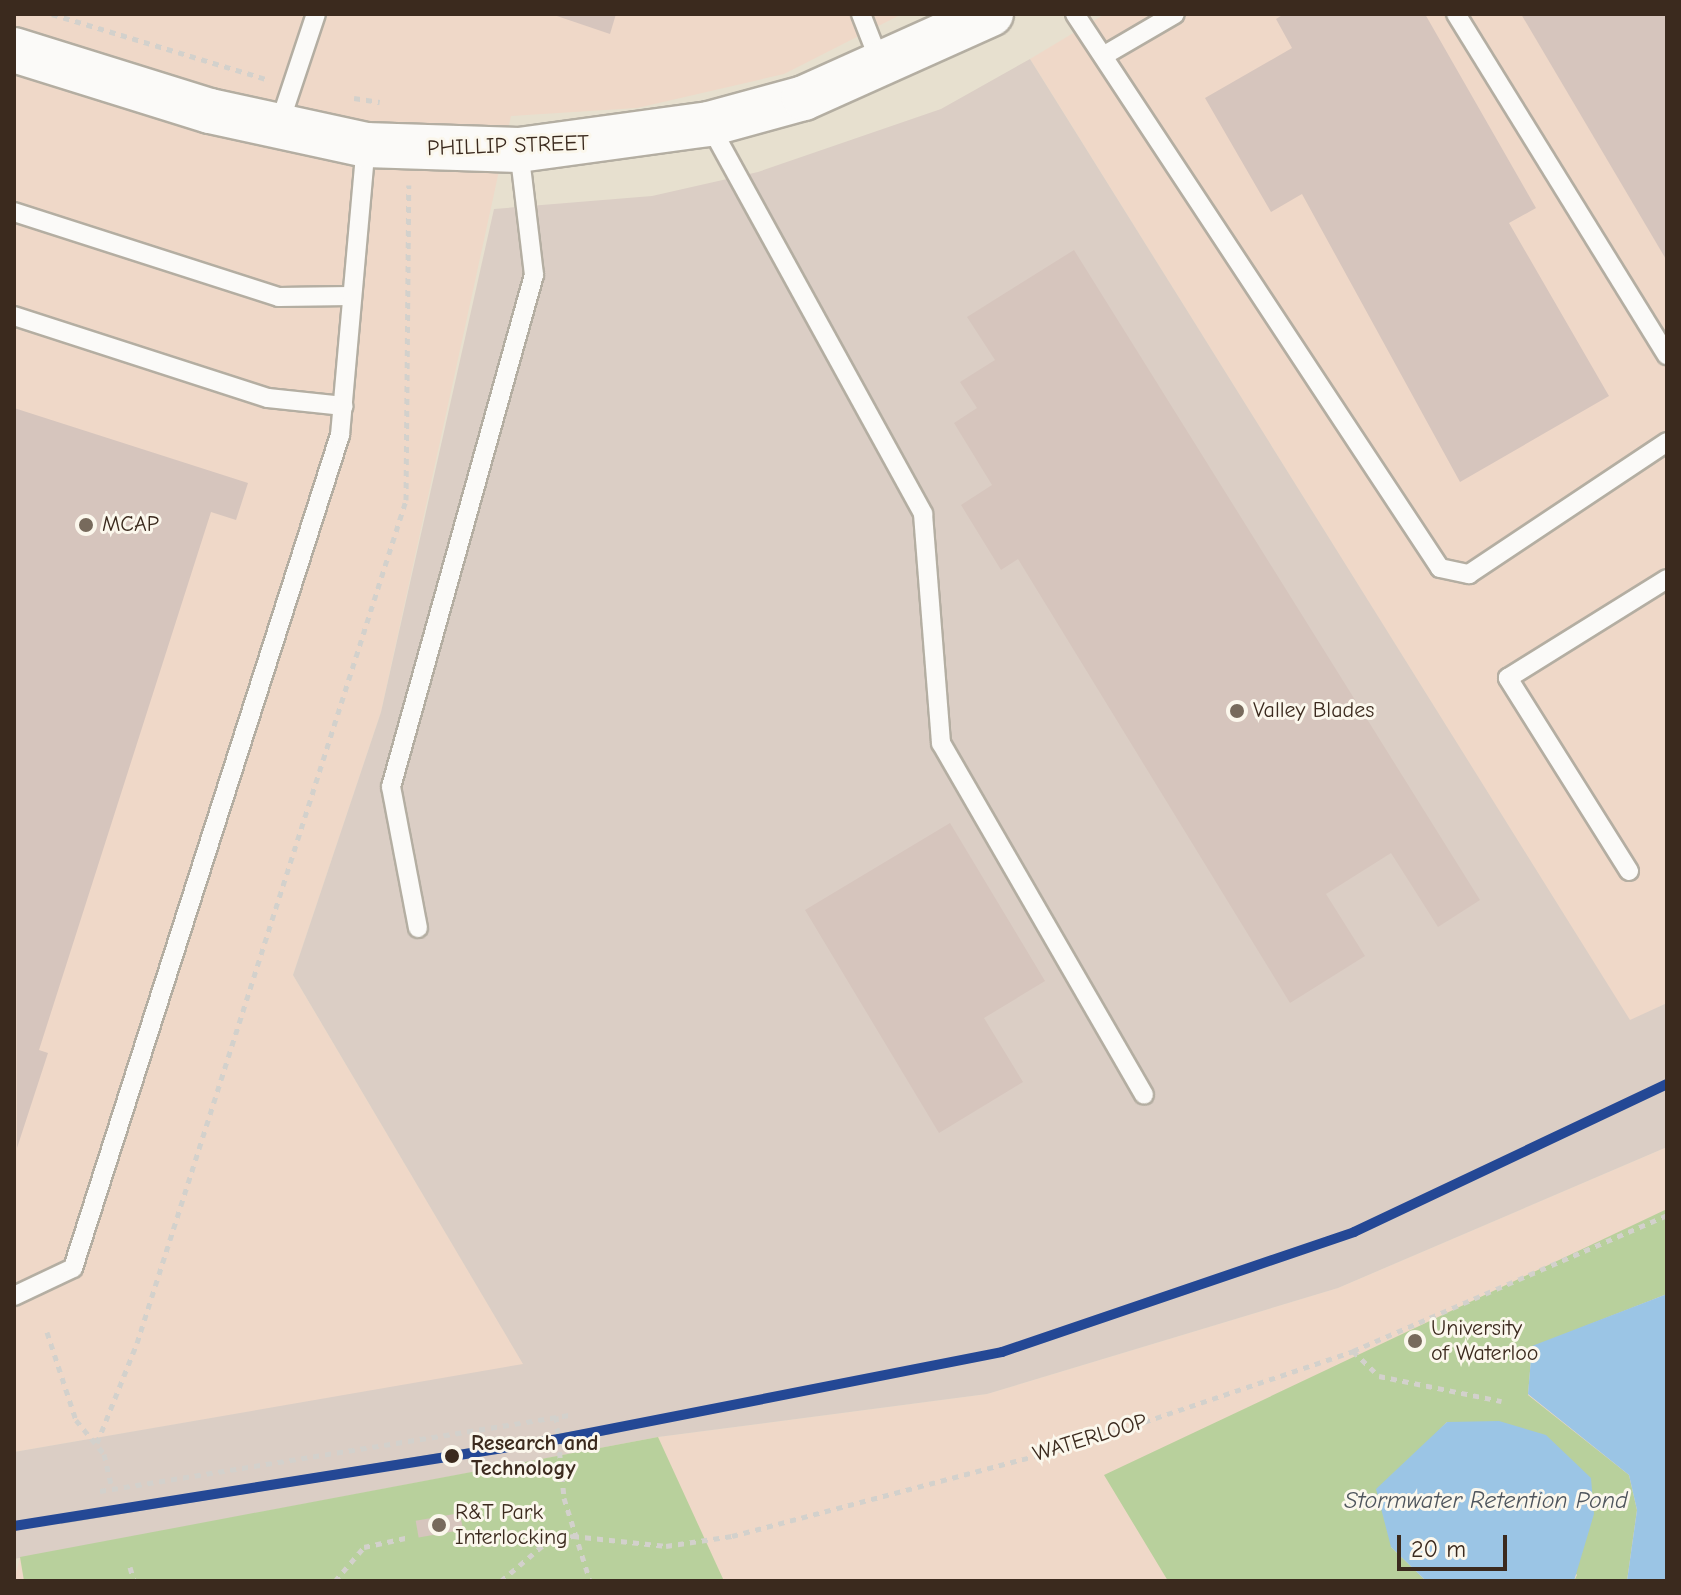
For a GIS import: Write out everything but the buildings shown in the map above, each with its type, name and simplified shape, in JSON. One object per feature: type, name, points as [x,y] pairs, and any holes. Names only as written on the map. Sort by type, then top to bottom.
[{"type":"street","name":"PHILLIP STREET","points":[[14,50],[278,128],[366,145],[519,150],[709,124],[881,68],[991,14]]},
{"type":"lane","points":[[278,128],[316,14]]},
{"type":"lane","points":[[861,14],[881,68]]},
{"type":"lane","points":[[1075,14],[1440,568],[1469,574],[1667,442]]},
{"type":"lane","points":[[1103,56],[1175,14]]},
{"type":"lane","points":[[1456,14],[1667,355]]},
{"type":"lane","points":[[709,124],[923,514],[941,743],[1144,1095]]},
{"type":"lane","points":[[14,1296],[73,1268],[344,406],[350,296],[366,145]]},
{"type":"lane","points":[[418,928],[391,787],[534,275],[519,150]]},
{"type":"lane","points":[[14,212],[279,297],[350,296]]},
{"type":"lane","points":[[14,316],[268,398],[344,406]]},
{"type":"lane","points":[[1629,871],[1508,678],[1667,579]]},
{"type":"path","points":[[52,14],[290,86],[388,104]]},
{"type":"path","points":[[97,1443],[137,1343],[406,500],[410,179]]},
{"type":"path","name":"WATERLOOP","points":[[501,1581],[538,1547],[573,1536],[666,1546],[803,1520],[1076,1445],[1353,1351],[1667,1215]]},
{"type":"path","points":[[47,1332],[76,1420],[97,1443],[112,1489]]},
{"type":"path","points":[[1353,1351],[1379,1376],[1501,1401]]},
{"type":"path","points":[[100,1491],[569,1415]]},
{"type":"path","points":[[556,1416],[573,1536],[590,1581]]},
{"type":"path","points":[[335,1581],[364,1547],[410,1537]]},
{"type":"path","points":[[130,1567],[134,1581]]},
{"type":"shaded area","points":[[14,14],[902,14],[784,74],[637,108],[511,116],[381,712],[293,975],[524,1365],[14,1452]]},
{"type":"shaded area","points":[[1105,14],[1667,14],[1667,1003],[1630,1021],[1030,59]]},
{"type":"shaded area","points":[[1030,59],[1630,1020],[1667,1003],[1667,1147],[1338,1288],[987,1394],[658,1437],[14,1559],[14,1452],[523,1364],[293,975],[381,712],[494,209],[652,196],[758,172],[941,109]]},
{"type":"shaded area","name":"University of Waterloo","points":[[1667,1147],[1667,1581],[14,1581],[20,1557],[658,1437],[987,1394],[1338,1288]]},
{"type":"green space","points":[[1667,1209],[1667,1294],[1532,1347],[1528,1395],[1629,1475],[1637,1510],[1627,1581],[1574,1581],[1577,1575],[1447,1422],[1415,1456],[1391,1547],[1426,1581],[1168,1581],[1104,1475]]},
{"type":"green space","points":[[658,1437],[724,1581],[24,1581],[20,1557]]},
{"type":"water","name":"Stormwater Retention Pond","points":[[1667,1294],[1667,1581],[1627,1581],[1637,1510],[1629,1475],[1528,1394],[1532,1346]]},
{"type":"water","name":"Stormwater Retention Pond","points":[[1499,1421],[1546,1435],[1591,1478],[1594,1514],[1574,1581],[1426,1581],[1391,1547],[1376,1489],[1447,1422]]},
{"type":"railway","points":[[60,1519],[612,1429]]},
{"type":"transit line","points":[[14,1526],[559,1439],[1002,1352],[1354,1232],[1667,1084]]},
{"type":"place","name":"MCAP","points":[[86,525]]},
{"type":"place","name":"Valley Blades","points":[[1237,711]]},
{"type":"place","name":"University of Waterloo","points":[[1415,1341]]},
{"type":"place","name":"Research and Technology","points":[[452,1456]]},
{"type":"place","name":"R&T Park Interlocking","points":[[439,1525]]}]
